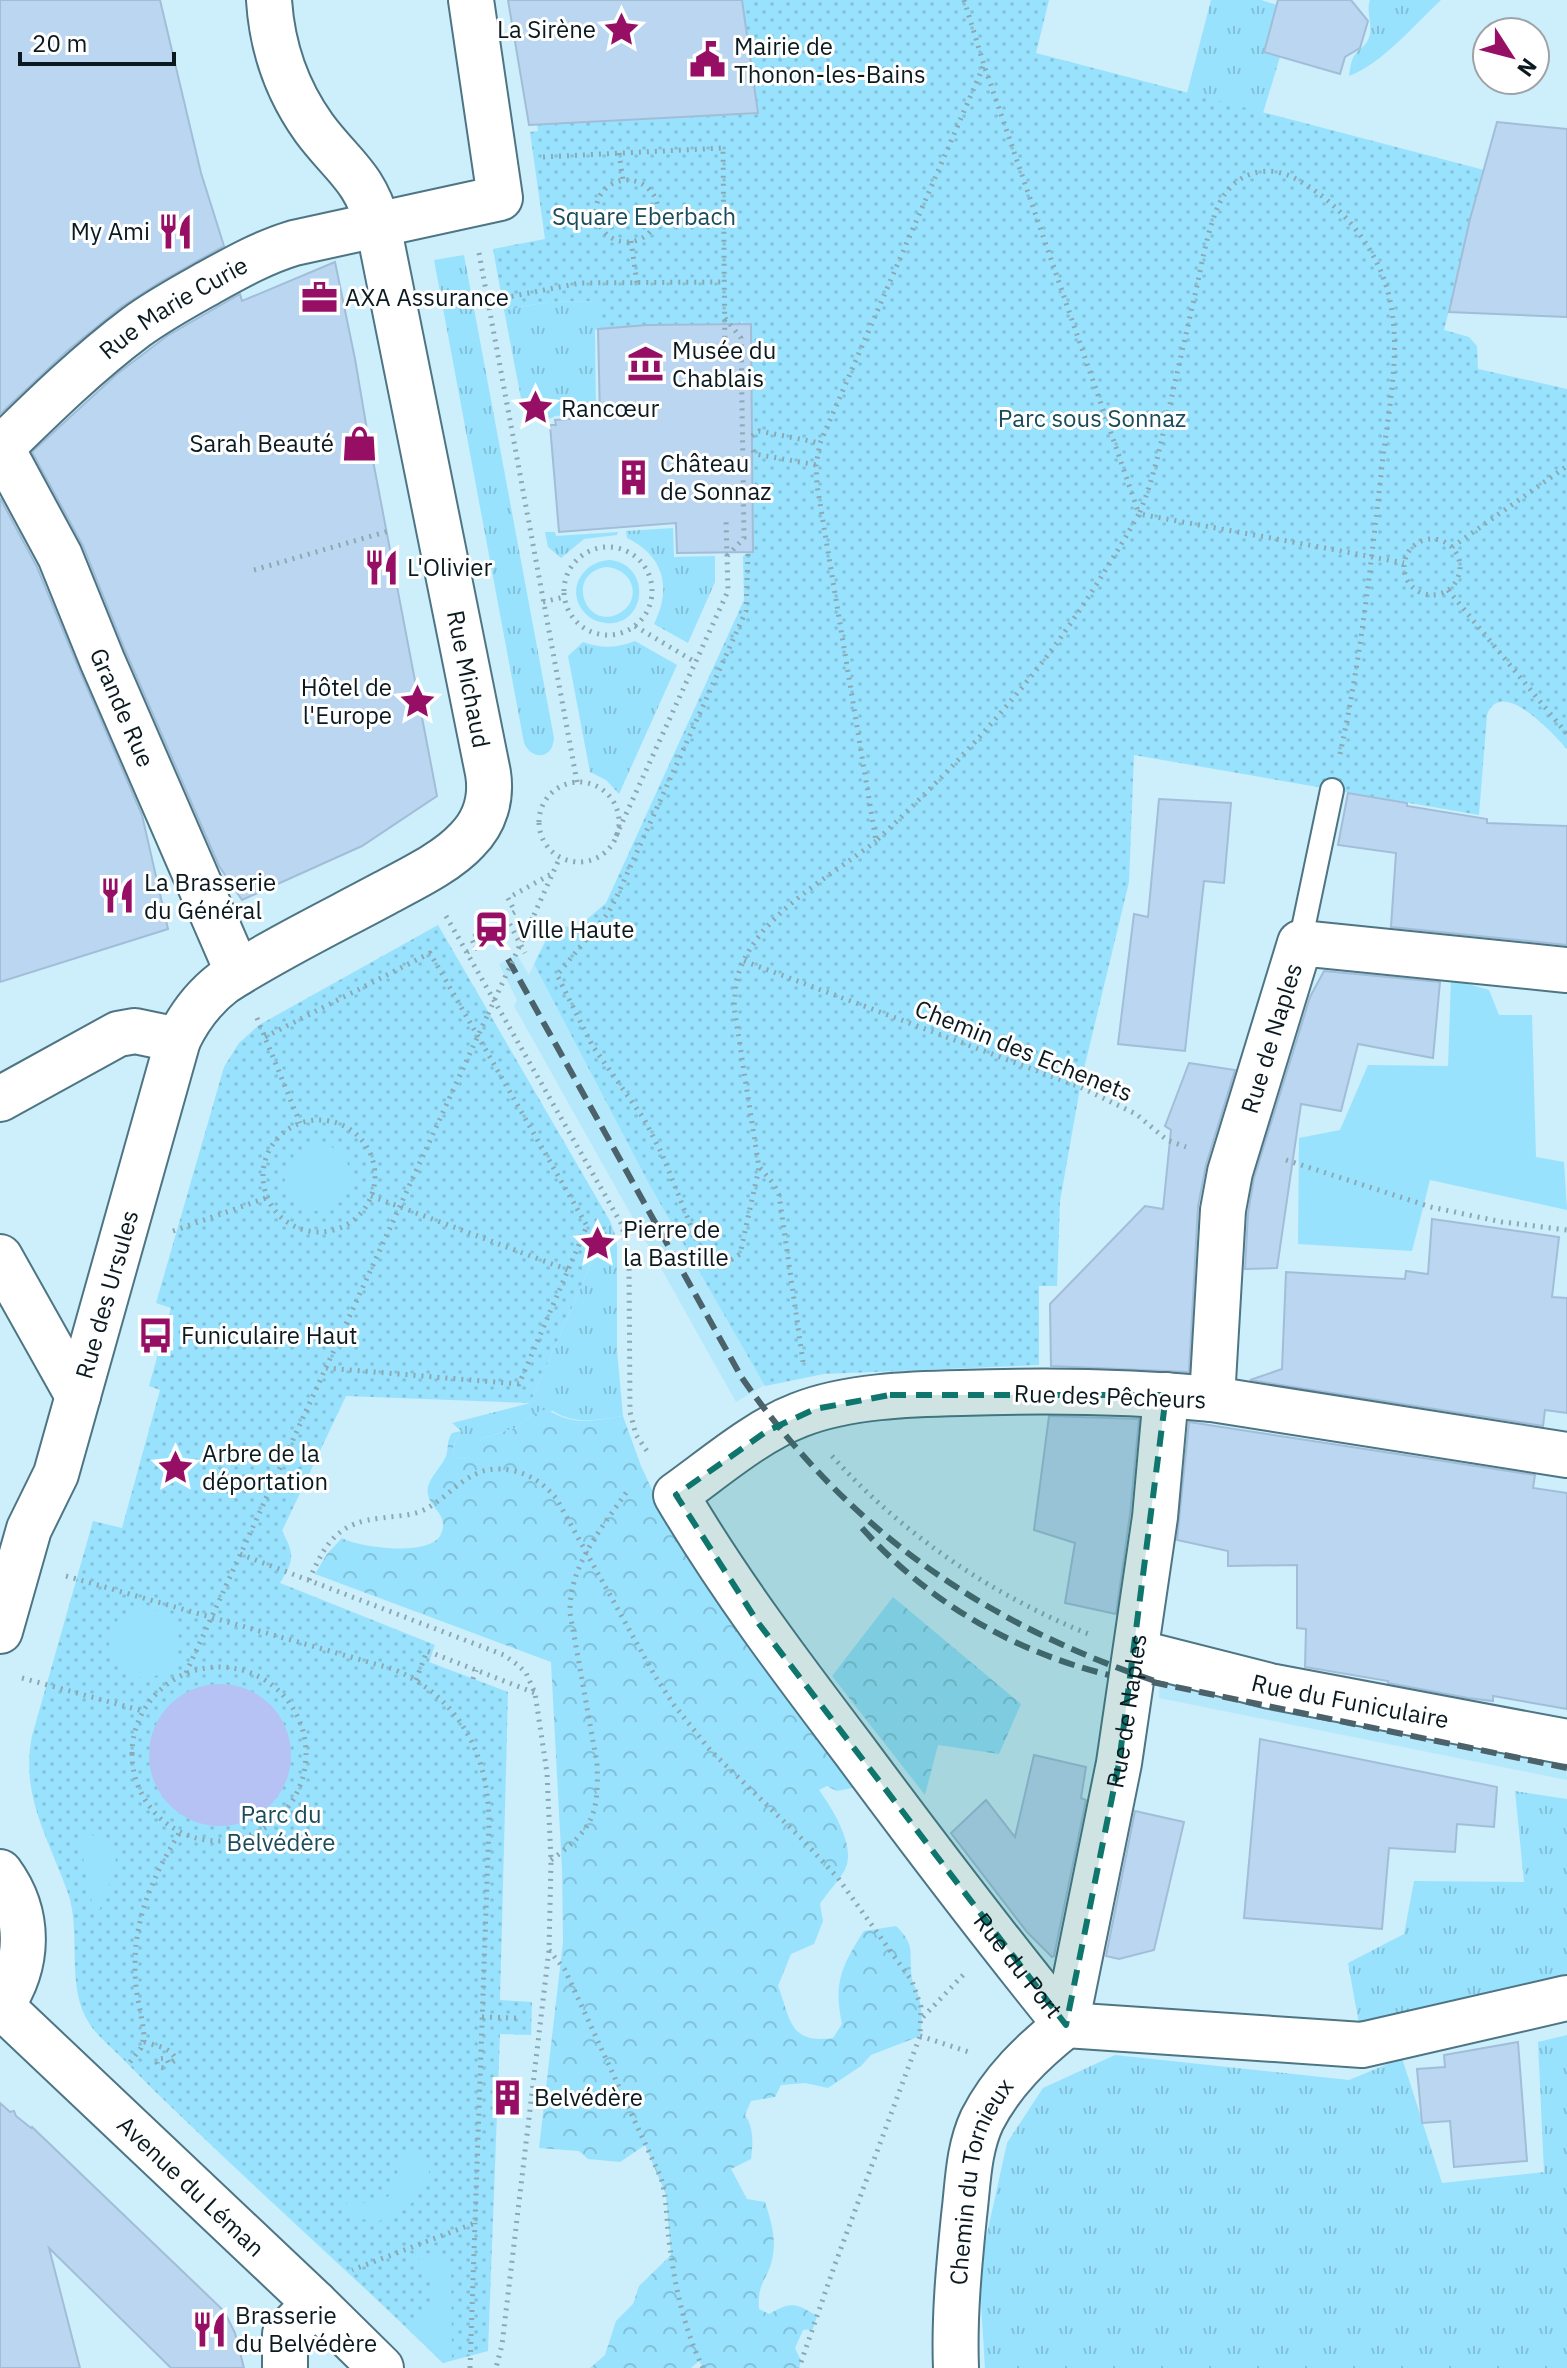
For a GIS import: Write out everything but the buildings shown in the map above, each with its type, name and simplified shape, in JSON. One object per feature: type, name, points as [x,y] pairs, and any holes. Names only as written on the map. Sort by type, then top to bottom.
[{"type":"street","name":"Rue Michaud","points":[[238,973],[421,873],[465,843],[483,818],[489,782],[372,205],[352,170],[314,128],[294,98],[275,46],[269,0]]},
{"type":"street","points":[[471,0],[495,163]]},
{"type":"street","name":"Rue Marie Curie","points":[[1,446],[59,391],[137,327],[169,306],[268,251],[380,239],[470,205],[500,198],[495,163]]},
{"type":"street","name":"Grande Rue","points":[[1,446],[60,556],[238,973]]},
{"type":"street","name":"Rue de Naples","points":[[1212,1399],[1223,1210],[1235,1158],[1300,943],[1567,970]]},
{"type":"street","name":"Rue des Ursules","points":[[0,1631],[29,1529],[56,1474],[178,1040],[203,1001],[238,973]]},
{"type":"street","points":[[0,1099],[126,1031],[178,1040]]},
{"type":"street","points":[[0,1257],[78,1396]]},
{"type":"street","name":"Rue des Pêcheurs","points":[[676,1495],[767,1431],[807,1412],[890,1395],[1032,1391],[1212,1399],[1567,1455]]},
{"type":"street","name":"Rue de Naples","points":[[1066,2025],[1108,1827],[1136,1652],[1155,1517],[1166,1395]]},
{"type":"street","name":"Rue du Port","points":[[676,1495],[759,1624],[987,1927],[1066,2025],[1362,2045],[1567,1998]]},
{"type":"street","name":"Rue du Funiculaire","points":[[1136,1652],[1270,1686],[1567,1742]]},
{"type":"street","points":[[0,1872],[18,1905],[24,1940],[18,1975],[0,2007]]},
{"type":"street","name":"Avenue du Léman","points":[[0,2007],[381,2368]]},
{"type":"street","name":"Chemin du Tornieux","points":[[956,2368],[957,2288],[969,2172],[976,2136],[991,2105],[1023,2061],[1066,2025]]},
{"type":"street","points":[[285,2368],[285,2334],[315,2303]]},
{"type":"lane","points":[[1300,943],[1332,790]]},
{"type":"path","points":[[964,0],[1139,514]]},
{"type":"path","points":[[876,841],[816,465],[820,443],[984,65]]},
{"type":"path","points":[[495,163],[533,158],[723,148],[725,358]]},
{"type":"path","points":[[619,153],[623,181]]},
{"type":"path","points":[[748,554],[746,611],[734,639],[612,905],[557,975],[592,1045],[644,1119],[662,1154],[700,1249],[714,1262],[723,1263],[740,1254],[759,1168],[734,1007],[736,983],[744,961],[756,940],[795,900],[876,841],[966,752],[1022,689],[1103,575],[1139,514],[1154,473],[1216,211],[1222,197],[1243,176],[1272,171],[1299,180],[1329,201],[1355,227],[1374,257],[1388,292],[1394,328],[1393,364],[1371,557],[1352,696],[1332,790]]},
{"type":"path","points":[[634,180],[643,184],[652,192],[658,212],[650,232],[631,241],[622,241],[605,233],[597,215],[596,206],[606,188],[623,181],[634,180]]},
{"type":"path","points":[[470,205],[577,782]]},
{"type":"path","points":[[631,241],[637,283]]},
{"type":"path","points":[[488,301],[580,283],[724,282]]},
{"type":"path","points":[[724,317],[741,338],[744,538],[727,556]]},
{"type":"path","points":[[752,436],[759,431],[820,443]]},
{"type":"path","points":[[753,450],[755,454],[816,465]]},
{"type":"path","points":[[1452,547],[1567,466]]},
{"type":"path","points":[[1139,514],[1404,563]]},
{"type":"path","points":[[254,570],[436,517]]},
{"type":"path","points":[[616,836],[617,810],[608,795],[594,785],[577,782],[557,789],[549,795],[540,815],[546,843],[560,857],[579,862],[597,857],[605,852],[616,836],[728,591],[726,520]]},
{"type":"path","points":[[1430,539],[1443,540],[1452,547],[1459,558],[1461,570],[1457,581],[1448,590],[1436,595],[1422,594],[1412,587],[1405,576],[1404,563],[1408,551],[1418,542],[1430,539]]},
{"type":"path","points":[[598,548],[620,548],[639,559],[653,588],[648,610],[635,626],[614,635],[602,635],[581,626],[573,618],[564,597],[567,576],[579,558],[598,548]]},
{"type":"path","points":[[1448,590],[1567,734]]},
{"type":"path","points":[[543,602],[564,597]]},
{"type":"path","points":[[635,626],[695,662]]},
{"type":"path","points":[[186,1673],[560,857]]},
{"type":"path","points":[[499,921],[515,912],[508,898],[553,873]]},
{"type":"path","points":[[506,917],[525,953]]},
{"type":"path","points":[[450,923],[622,1225],[629,1263],[628,1377],[632,1424],[676,1495]]},
{"type":"path","points":[[467,952],[476,948],[471,938],[482,932]]},
{"type":"path","points":[[265,1037],[430,953],[587,1226],[519,1384],[326,1368]]},
{"type":"path","name":"Chemin des Echenets","points":[[744,961],[1080,1087],[1136,1114],[1173,1143],[1235,1158],[1256,1153],[1297,1163],[1431,1207],[1483,1219],[1567,1230]]},
{"type":"path","points":[[238,973],[300,1123]]},
{"type":"path","points":[[327,1120],[344,1125],[359,1136],[370,1151],[375,1168],[371,1196],[355,1219],[329,1231],[301,1229],[284,1220],[266,1198],[263,1171],[267,1153],[284,1131],[300,1123],[327,1120]]},
{"type":"path","points":[[759,1168],[779,1195],[807,1384],[807,1412],[834,1458],[917,1536],[963,1569],[1061,1623]]},
{"type":"path","points":[[371,1196],[568,1270]]},
{"type":"path","points":[[119,1251],[266,1198]]},
{"type":"path","points":[[309,1580],[324,1548],[346,1527],[359,1521],[422,1511],[465,1480],[489,1469],[515,1471],[540,1482],[556,1498],[674,1705],[710,1750],[801,1838],[845,1886],[912,1981],[923,2017],[920,2036],[799,2368]]},
{"type":"path","points":[[551,1860],[574,1843],[588,1827],[597,1788],[597,1763],[570,1613],[571,1588],[585,1552],[631,1486]]},
{"type":"path","points":[[240,1554],[504,1655],[526,1673],[535,1693],[547,1773],[551,1860],[549,1950],[502,2345],[496,2368]]},
{"type":"path","points":[[19,1563],[378,1663],[416,1680],[440,1698],[463,1725],[485,1774],[489,1800],[470,2368]]},
{"type":"path","points":[[416,1680],[427,1651],[535,1693]]},
{"type":"path","points":[[226,1667],[246,1671],[265,1679],[280,1692],[297,1717],[306,1747],[299,1786],[276,1820],[259,1831],[219,1841],[180,1832],[149,1807],[139,1789],[133,1770],[135,1730],[143,1711],[162,1689],[186,1673],[226,1667]]},
{"type":"path","points":[[473,1679],[476,1670]]},
{"type":"path","points":[[22,1678],[143,1711]]},
{"type":"path","points":[[123,2072],[144,2042],[135,1970],[143,1907],[153,1878],[180,1832]]},
{"type":"path","points":[[549,1950],[565,1970],[661,2178],[667,2195],[669,2244],[686,2328],[703,2368]]},
{"type":"path","points":[[923,2017],[969,1969],[977,1979]]},
{"type":"path","points":[[482,2017],[516,2018]]},
{"type":"path","points":[[920,2036],[972,2052]]},
{"type":"path","points":[[144,2042],[174,2055],[176,2060],[169,2064],[166,2058],[158,2059],[159,2067],[164,2068]]},
{"type":"path","points":[[315,2303],[346,2272],[475,2223]]},
{"type":"highlighted area","points":[[890,1395],[1166,1395],[1119,1763],[1066,2025],[759,1624],[676,1495],[767,1431],[815,1409]]},
{"type":"shaded area","points":[[517,955],[529,975],[534,964],[649,1184],[765,1385],[736,1402],[514,1006],[517,1000],[499,964]]},
{"type":"shaded area","points":[[1160,1671],[1567,1754],[1567,1780],[1159,1698]]},
{"type":"shaded area","points":[[220,1684],[247,1690],[270,1705],[285,1728],[291,1755],[285,1782],[270,1805],[247,1820],[220,1826],[193,1820],[170,1805],[155,1782],[149,1755],[155,1728],[170,1705],[193,1690]]},
{"type":"green space","name":"Parc sous Sonnaz","points":[[742,0],[1049,0],[1036,53],[1484,170],[1444,330],[1469,337],[1477,346],[1478,369],[1567,389],[1567,749],[1527,711],[1515,704],[1503,702],[1494,705],[1487,715],[1479,815],[1134,755],[1129,882],[1082,1077],[1060,1201],[1057,1286],[1039,1286],[1039,1365],[824,1374],[765,1386],[649,1184],[534,964],[553,926],[578,927],[606,903],[744,600],[743,556],[753,545],[751,335],[741,321],[741,335],[711,324],[598,329],[598,301],[548,302],[504,310],[493,249],[545,239],[530,132],[538,131],[537,124],[758,114]]},
{"type":"green space","points":[[1211,0],[1261,0],[1277,5],[1264,52],[1280,57],[1263,113],[1187,93]]},
{"type":"green space","points":[[1370,0],[1441,0],[1386,53],[1349,76],[1353,58],[1369,38]]},
{"type":"green space","points":[[464,255],[554,738],[550,750],[542,755],[532,753],[524,743],[434,260]]},
{"type":"green space","points":[[598,301],[598,329],[595,330],[596,413],[542,420],[528,418],[523,409],[504,310],[548,302]]},
{"type":"green space","points":[[673,528],[674,557],[715,556],[715,582],[688,643],[654,624],[663,598],[661,574],[649,554],[627,538],[626,531]]},
{"type":"green space","points":[[545,532],[555,532],[556,536],[618,532],[617,535],[584,539],[561,558],[548,547]]},
{"type":"green space","points":[[610,560],[624,564],[638,583],[636,606],[630,616],[619,622],[594,620],[586,614],[576,595],[585,571]],"holes":[[[606,567],[628,577],[633,594],[624,610],[607,617],[589,608],[583,589],[593,572]]]},
{"type":"green space","points":[[635,641],[677,665],[619,794],[606,780],[590,772],[568,656],[583,642],[609,647]]},
{"type":"green space","name":"Parc du Belvédère","points":[[438,925],[610,1221],[530,1403],[346,1396],[282,1531],[291,1557],[280,1583],[435,1645],[429,1662],[508,1692],[500,2000],[532,2002],[531,2035],[500,2034],[488,2351],[443,2363],[92,2028],[78,1992],[72,1909],[38,1817],[29,1758],[32,1736],[93,1521],[122,1528],[160,1390],[149,1386],[171,1308],[156,1303],[224,1067],[239,1043],[259,1025]]},
{"type":"green space","points":[[1451,979],[1489,990],[1499,1015],[1532,1015],[1536,1157],[1564,1162],[1567,1210],[1430,1180],[1412,1251],[1298,1244],[1299,1138],[1340,1130],[1368,1065],[1448,1066]]},
{"type":"green space","points":[[321,1144],[336,1150],[345,1159],[350,1171],[349,1183],[337,1205],[325,1210],[311,1210],[298,1205],[290,1196],[285,1174],[296,1154],[307,1147]]},
{"type":"green space","points":[[610,1221],[617,1247],[617,1350],[623,1416],[578,1420],[553,1411],[530,1416],[518,1427],[481,1439],[478,1452],[464,1459],[455,1458],[453,1447],[461,1431],[452,1423],[530,1403]]},
{"type":"green space","points":[[542,1410],[579,1421],[623,1416],[655,1496],[857,1787],[837,1791],[827,1786],[819,1790],[841,1827],[848,1858],[844,1871],[820,1904],[823,1921],[814,1944],[791,1954],[778,1986],[794,2027],[808,2037],[833,2038],[842,2024],[839,2010],[841,1975],[864,1931],[896,1926],[909,1945],[912,1979],[921,2008],[920,2036],[871,2055],[861,2066],[828,2088],[805,2083],[781,2085],[775,2097],[751,2101],[745,2115],[751,2131],[751,2159],[731,2169],[747,2199],[765,2202],[774,2237],[772,2260],[761,2287],[759,2309],[769,2314],[793,2305],[817,2316],[813,2329],[803,2330],[795,2348],[801,2361],[799,2368],[703,2368],[699,2361],[691,2368],[590,2368],[605,2355],[616,2321],[633,2304],[639,2286],[671,2255],[666,2195],[645,2145],[620,2162],[588,2159],[579,2151],[539,2148],[563,1942],[551,1662],[315,1574],[327,1554],[342,1538],[364,1545],[395,1548],[424,1546],[435,1541],[441,1534],[443,1522],[430,1500],[428,1490],[431,1479],[444,1461],[452,1433],[461,1431],[453,1447],[455,1458],[464,1459],[477,1452],[481,1439],[518,1427]]},
{"type":"green space","points":[[893,1597],[1021,1704],[999,1754],[938,1745],[925,1795],[832,1676]]},
{"type":"green space","points":[[144,1608],[163,1614],[173,1624],[179,1643],[173,1662],[163,1672],[144,1678],[125,1672],[115,1662],[109,1643],[115,1624],[125,1614]]},
{"type":"green space","points":[[1515,1791],[1567,1799],[1567,1974],[1478,2001],[1359,2024],[1348,1963],[1404,1934],[1414,1881],[1524,1882]]},
{"type":"green space","points":[[83,1832],[88,1832],[108,1846],[116,1861],[99,1911],[93,1908],[79,1837]]},
{"type":"green space","points":[[1567,2035],[1567,2368],[985,2368],[979,2270],[1007,2143],[1043,2088],[1115,2055],[1349,2080],[1402,2058],[1442,2183],[1544,2172],[1538,2042]]},
{"type":"green space","points":[[412,2152],[425,2157],[429,2168],[425,2183],[415,2199],[400,2212],[383,2220],[364,2219],[345,2207],[348,2201],[373,2203],[383,2200],[393,2188],[400,2164]]},
{"type":"green space","points":[[434,2252],[446,2257],[451,2268],[452,2360],[443,2363],[407,2328],[411,2322],[421,2321],[430,2307],[431,2284],[415,2263],[423,2255]]},
{"type":"railway","points":[[508,959],[742,1378],[784,1433],[828,1482],[875,1526],[926,1566],[979,1601],[1097,1660],[1161,1683]]},
{"type":"railway","points":[[862,1528],[915,1579],[974,1620],[1039,1652],[1109,1675]]},
{"type":"railway","points":[[1152,1682],[1567,1768]]},
{"type":"place","name":"La Sirène","points":[[622,29]]},
{"type":"place","name":"Mairie de Thonon-les-Bains","points":[[708,60]]},
{"type":"place","name":"My Ami","points":[[176,231]]},
{"type":"place","name":"AXA Assurance","points":[[319,297]]},
{"type":"place","name":"Musée du Chablais","points":[[646,364]]},
{"type":"place","name":"Rancœur","points":[[535,408]]},
{"type":"place","name":"Sarah Beauté","points":[[360,443]]},
{"type":"place","name":"Château de Sonnaz","points":[[634,477]]},
{"type":"place","name":"L'Olivier","points":[[381,567]]},
{"type":"place","name":"Hôtel de l'Europe","points":[[418,701]]},
{"type":"place","name":"La Brasserie du Général","points":[[118,896]]},
{"type":"place","name":"Ville Haute","points":[[491,929]]},
{"type":"place","name":"Pierre de la Bastille","points":[[597,1243]]},
{"type":"place","name":"Funiculaire Haut","points":[[155,1335]]},
{"type":"place","name":"Arbre de la déportation","points":[[176,1467]]},
{"type":"place","name":"Belvédère","points":[[508,2097]]},
{"type":"place","name":"Brasserie du Belvédère","points":[[209,2329]]},
{"type":"park label","name":"Square Eberbach","points":[[644,216]]}]
